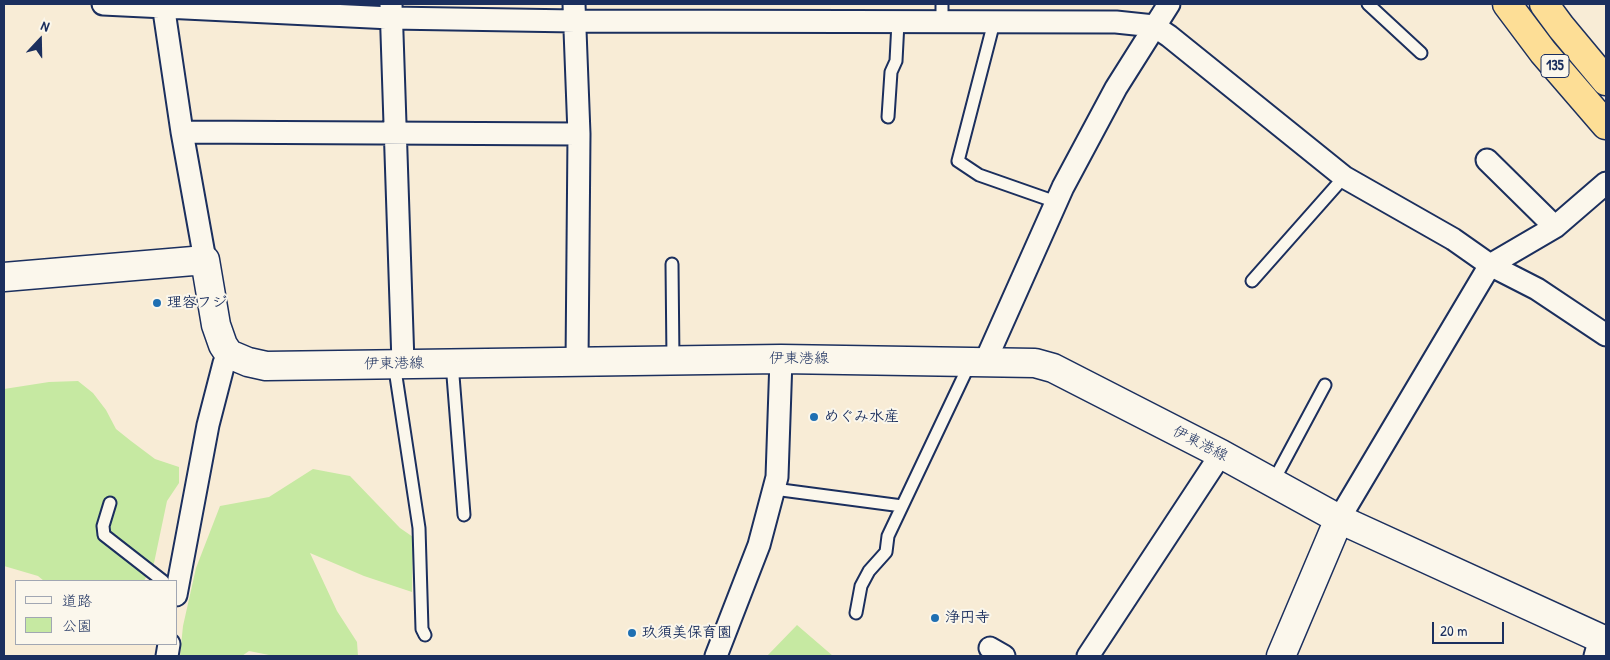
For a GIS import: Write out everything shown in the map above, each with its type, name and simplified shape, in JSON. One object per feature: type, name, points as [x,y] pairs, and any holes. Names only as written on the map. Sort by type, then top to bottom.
[{"type":"highway","name":"135","points":[[1508,4],[1543,52],[1606,125]]},
{"type":"highway","name":"135","points":[[1544,4],[1606,81]]},
{"type":"main road","points":[[4,277],[204,260],[216,325],[223,346],[229,354]]},
{"type":"main road","name":"伊東港線","points":[[229,354],[248,362],[266,366],[781,359],[1036,363],[1053,368],[1221,454],[1339,519],[1600,645]]},
{"type":"main road","points":[[1281,656],[1339,519]]},
{"type":"street","points":[[103,4],[391,11],[809,12],[898,22],[942,13],[994,22],[1116,22],[1154,26],[1169,36],[1344,177],[1453,239],[1490,265],[1537,289],[1606,335]]},
{"type":"street","points":[[978,361],[1056,202],[1116,88],[1169,4]]},
{"type":"street","points":[[163,5],[204,260]]},
{"type":"street","points":[[391,11],[395,132],[398,363]]},
{"type":"street","points":[[574,12],[579,134],[577,363]]},
{"type":"street","points":[[182,132],[579,134]]},
{"type":"street","points":[[1487,160],[1555,227]]},
{"type":"street","points":[[1339,519],[1490,265],[1555,227],[1606,184]]},
{"type":"street","points":[[175,580],[208,425],[224,363],[229,354]]},
{"type":"street","points":[[716,656],[759,545],[777,477],[781,359]]},
{"type":"street","points":[[1088,656],[1221,454]]},
{"type":"lane","points":[[1368,4],[1421,53]]},
{"type":"lane","points":[[888,117],[891,72],[896,61],[898,22]]},
{"type":"lane","points":[[994,22],[958,161],[978,175],[1056,202]]},
{"type":"lane","points":[[1252,281],[1344,177]]},
{"type":"lane","points":[[672,264],[673,360]]},
{"type":"lane","points":[[856,613],[861,586],[869,571],[886,552],[888,536],[902,506],[978,361]]},
{"type":"lane","points":[[398,363],[419,528],[422,629],[425,635]]},
{"type":"lane","points":[[452,364],[464,515]]},
{"type":"lane","points":[[1273,482],[1325,385]]},
{"type":"lane","points":[[774,489],[902,506]]},
{"type":"lane","points":[[110,504],[103,526],[104,535],[163,580]]},
{"type":"green space","points":[[78,381],[93,393],[106,410],[116,429],[155,459],[179,467],[179,483],[167,501],[154,563],[145,580],[43,580],[38,576],[4,566],[4,389],[49,382]]},
{"type":"green space","points":[[313,469],[350,476],[400,528],[413,537],[412,592],[364,576],[310,553],[337,611],[357,642],[358,656],[274,656],[249,651],[242,656],[180,656],[183,626],[196,568],[220,506],[269,497]]},
{"type":"green space","points":[[797,625],[833,656],[767,656]]},
{"type":"place","name":"理容フジ","points":[[157,303]]},
{"type":"place","name":"めぐみ水産","points":[[814,417]]},
{"type":"place","name":"浄円寺","points":[[935,618]]},
{"type":"place","name":"玖須美保育園","points":[[632,633]]}]
